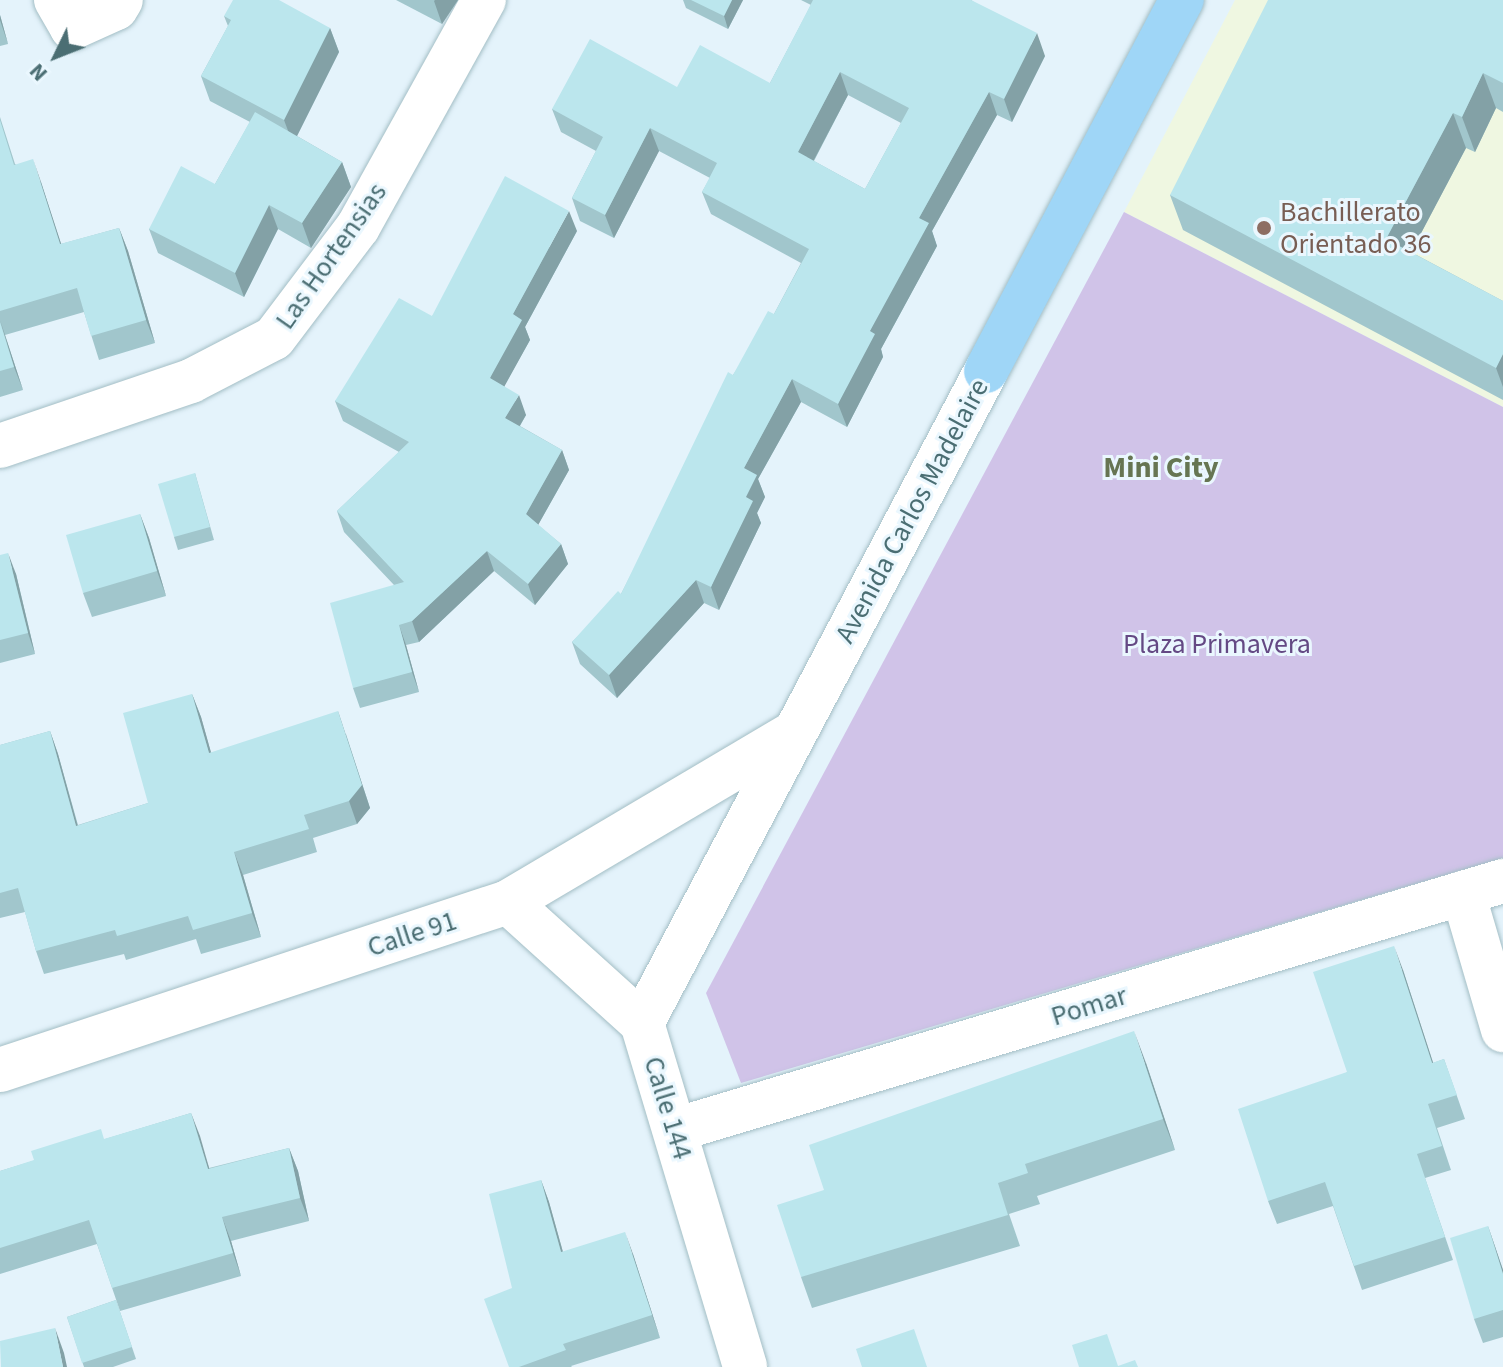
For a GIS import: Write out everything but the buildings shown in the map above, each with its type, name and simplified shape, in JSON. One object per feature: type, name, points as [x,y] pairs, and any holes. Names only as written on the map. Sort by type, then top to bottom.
[{"type":"main road","name":"Avenida Carlos Madelaire","points":[[986,371],[1172,3]]},
{"type":"street","points":[[56,0],[72,28],[116,8],[121,0]]},
{"type":"street","name":"Las Hortensias","points":[[0,446],[191,381],[274,338],[358,227],[484,0]]},
{"type":"street","name":"Avenida Carlos Madelaire","points":[[642,1023],[986,371]]},
{"type":"street","name":"Calle 91","points":[[0,1070],[508,902],[794,733]]},
{"type":"street","points":[[1483,887],[1503,1030]]},
{"type":"street","name":"Pomar","points":[[675,1130],[1483,887]]},
{"type":"street","name":"Calle 144","points":[[508,902],[642,1023],[745,1367]]},
{"type":"shaded area","points":[[1235,0],[1503,0],[1503,407],[1124,212]]},
{"type":"green space","name":"Plaza Primavera","points":[[1124,212],[1503,407],[1503,858],[741,1083],[706,993]]},
{"type":"place","name":"Bachillerato Orientado 36","points":[[1264,228]]},
{"type":"district","name":"Mini City","points":[[1161,468]]}]
